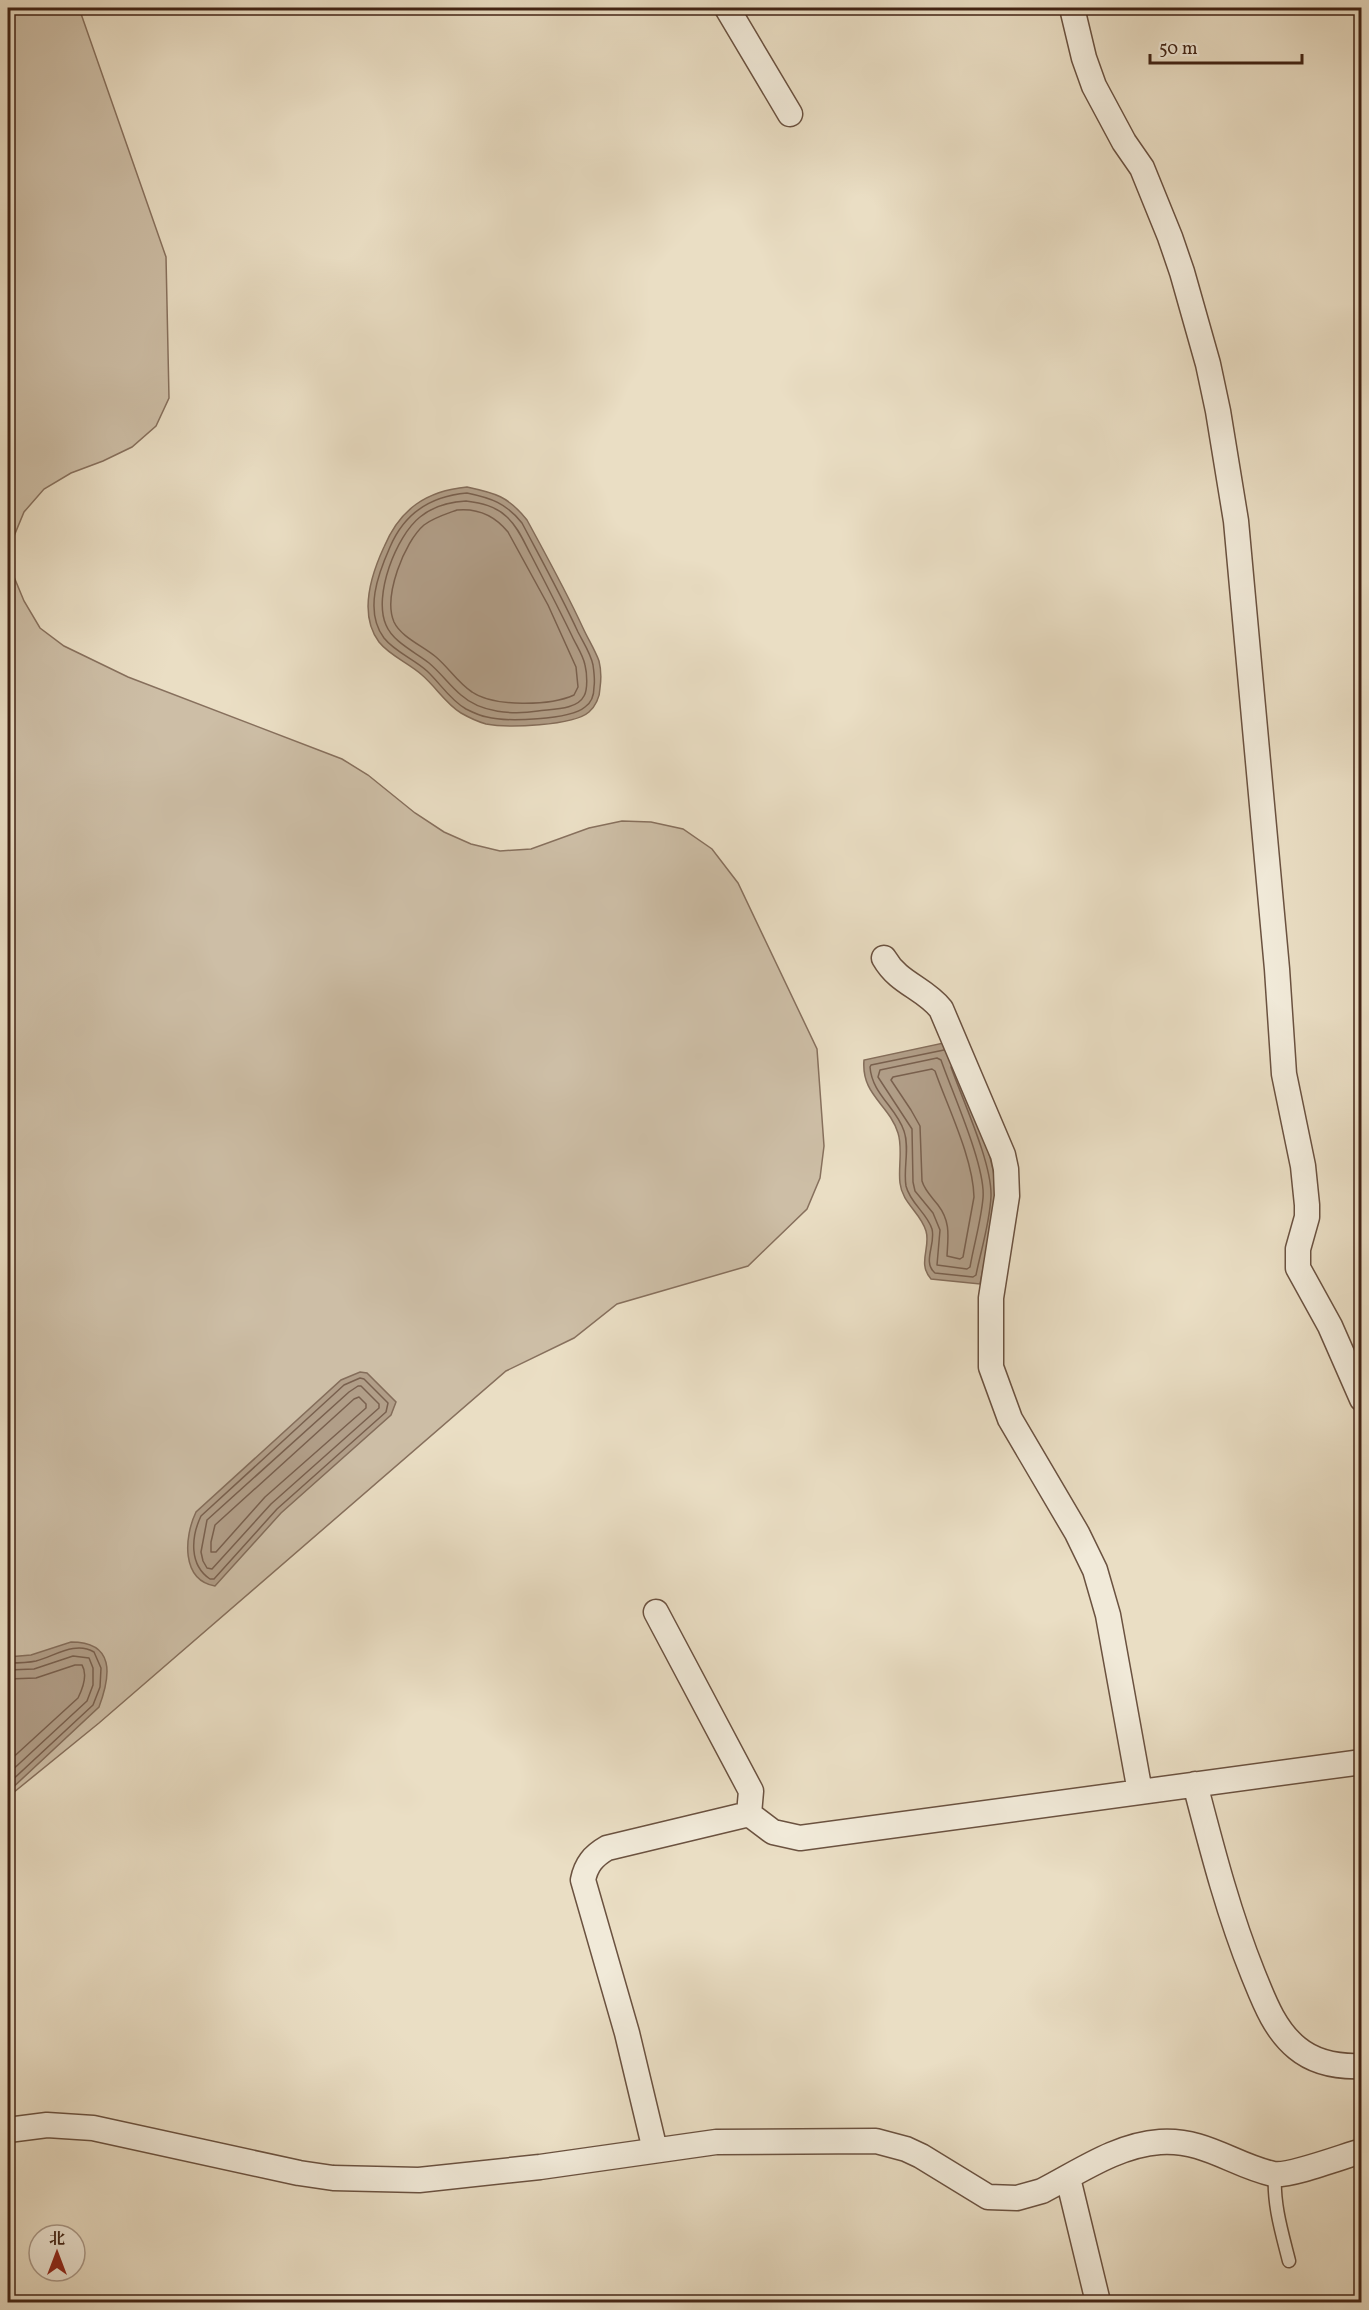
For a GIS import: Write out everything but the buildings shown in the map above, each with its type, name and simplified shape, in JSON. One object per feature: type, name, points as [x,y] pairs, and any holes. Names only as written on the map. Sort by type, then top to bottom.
[{"type":"street","points":[[728,8],[790,114]]},
{"type":"street","points":[[1072,8],[1084,58],[1094,86],[1107,115],[1142,168],[1170,237],[1202,341],[1218,411],[1238,543],[1277,969],[1284,1074],[1303,1166],[1307,1205],[1298,1249],[1299,1275],[1330,1326],[1362,1399]]},
{"type":"street","points":[[884,958],[896,975],[932,999],[941,1009],[1003,1155],[1007,1196],[991,1298],[991,1367],[1010,1419],[1077,1533],[1095,1570],[1108,1615],[1140,1792]]},
{"type":"street","points":[[656,1612],[751,1791],[749,1814]]},
{"type":"street","points":[[749,1814],[772,1832],[800,1838],[1362,1762]]},
{"type":"street","points":[[1195,1784],[1223,1893],[1262,1996],[1277,2027],[1298,2049],[1310,2056],[1342,2067],[1362,2066]]},
{"type":"street","points":[[655,2150],[627,2033],[583,1880],[585,1872],[593,1858],[607,1848],[749,1814]]},
{"type":"street","points":[[8,2130],[47,2125],[93,2128],[299,2173],[333,2178],[390,2181],[540,2167],[716,2142],[876,2141],[914,2152],[988,2197],[1002,2199],[1030,2196],[1120,2151],[1162,2142],[1177,2142],[1199,2147],[1275,2174],[1316,2166],[1362,2151]]},
{"type":"street","points":[[1068,2178],[1098,2302]]},
{"type":"lane","points":[[1275,2174],[1274,2189],[1277,2210],[1289,2261]]},
{"type":"shaded area","points":[[8,8],[79,8],[166,257],[169,398],[156,426],[132,447],[71,473],[44,489],[24,512],[12,541],[12,572],[24,601],[40,628],[64,646],[128,677],[342,759],[368,775],[415,813],[444,832],[471,844],[500,851],[531,849],[589,828],[622,821],[651,822],[683,829],[712,849],[738,883],[817,1049],[824,1146],[820,1178],[807,1209],[748,1266],[617,1304],[574,1338],[506,1371],[99,1723],[8,1797]]},
{"type":"water","points":[[467,487],[500,497],[520,512],[527,520],[570,600],[596,653],[600,668],[601,682],[598,698],[591,710],[581,717],[555,723],[524,726],[486,724],[477,721],[461,713],[422,675],[383,647],[373,631],[368,607],[371,582],[390,534],[406,512],[416,504],[439,493]]},
{"type":"water","points":[[948,1042],[985,1139],[995,1179],[997,1198],[980,1284],[931,1279],[927,1273],[925,1267],[926,1231],[901,1190],[898,1133],[894,1123],[871,1091],[864,1072],[864,1060]]},
{"type":"water","points":[[360,1372],[367,1373],[396,1402],[391,1415],[281,1513],[215,1586],[204,1582],[191,1567],[188,1556],[189,1533],[196,1512],[341,1380]]},
{"type":"water","points":[[71,1642],[85,1643],[96,1648],[106,1663],[106,1683],[99,1707],[8,1792],[8,1657],[31,1655]]}]
